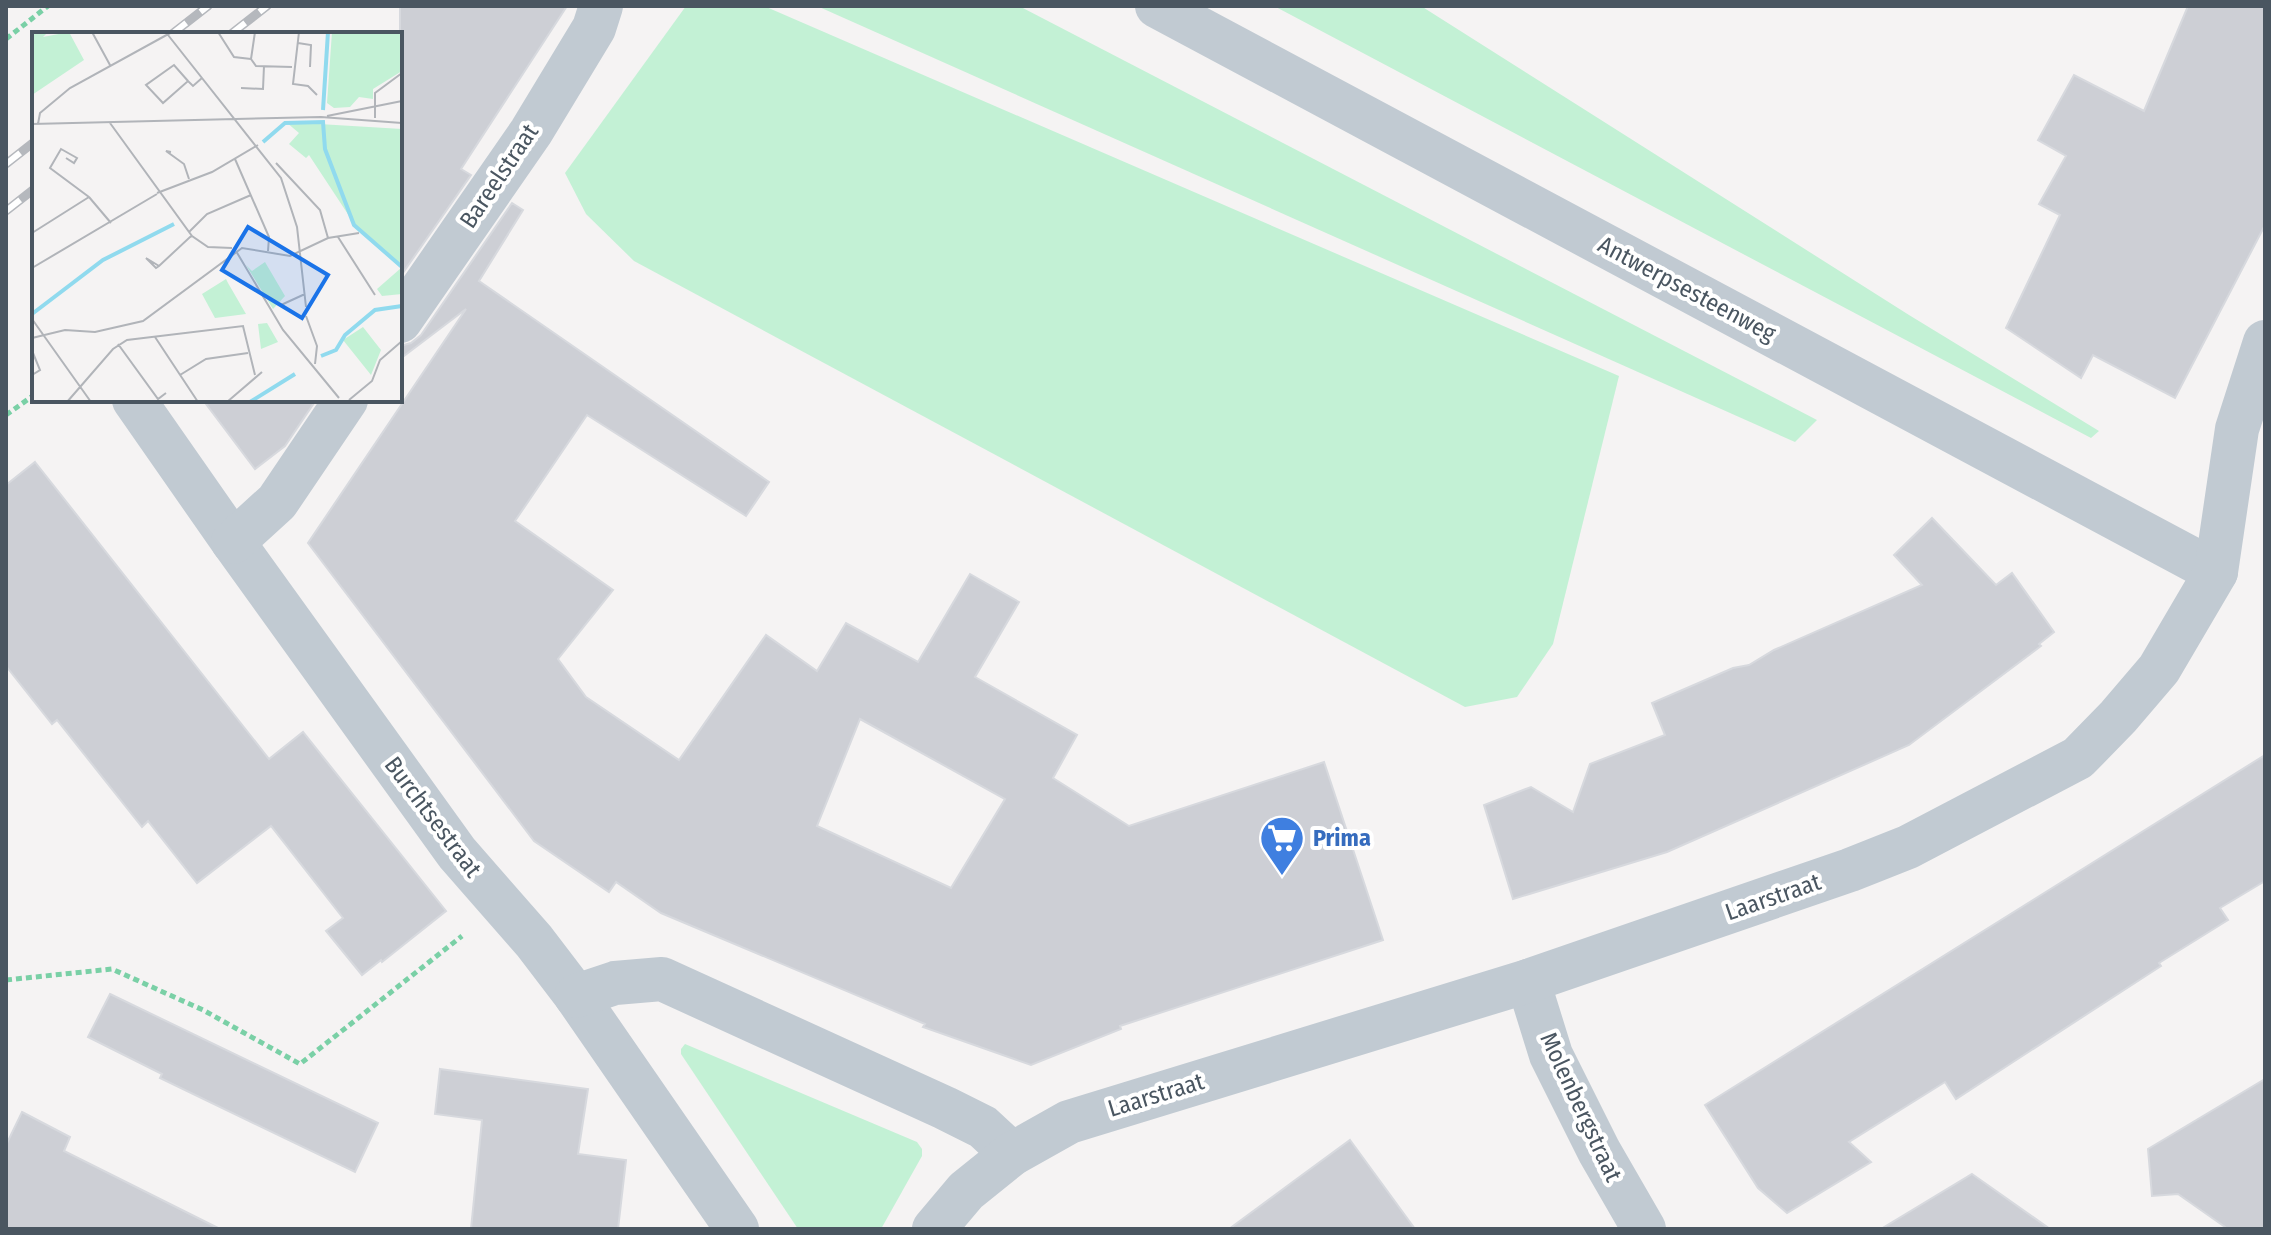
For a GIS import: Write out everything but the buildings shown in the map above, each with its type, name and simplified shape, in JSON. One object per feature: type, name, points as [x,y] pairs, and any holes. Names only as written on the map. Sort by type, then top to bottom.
[{"type":"street","name":"Antwerpsesteenweg","points":[[1157,6],[2216,572]]},
{"type":"street","name":"Bareelstraat","points":[[402,318],[531,132],[597,17]]},
{"type":"street","name":"Laarstraat","points":[[934,1229],[966,1191],[1012,1154],[1069,1122],[1528,981],[1850,870],[1908,847],[2078,758],[2159,669],[2216,572],[2237,429],[2265,342]]},
{"type":"street","name":"Burchtsestraat","points":[[135,402],[457,853],[576,996],[737,1229]]},
{"type":"street","points":[[233,542],[277,502],[345,402]]},
{"type":"street","points":[[576,996],[615,983],[662,979],[983,1127],[1012,1154]]},
{"type":"street","name":"Molenbergstraat","points":[[1528,981],[1551,1055],[1599,1151],[1644,1229]]},
{"type":"path","points":[[6,39],[48,6]]},
{"type":"path","points":[[6,415],[32,396]]},
{"type":"path","points":[[6,980],[112,969],[203,1010],[300,1064],[502,904]]},
{"type":"green space","points":[[686,6],[764,6],[1619,376],[1553,644],[1517,697],[1465,707],[634,261],[586,214],[565,173]]},
{"type":"green space","points":[[817,6],[1019,6],[1817,420],[1795,442]]},
{"type":"green space","points":[[1274,6],[1421,6],[1909,315],[2099,431],[2091,438]]},
{"type":"green space","points":[[685,1044],[917,1142],[922,1156],[881,1229],[798,1229],[681,1054]]},
{"type":"railway","points":[[175,32],[208,6]]},
{"type":"railway","points":[[234,32],[267,6]]},
{"type":"railway","points":[[6,164],[32,144]]},
{"type":"railway","points":[[6,211],[32,191]]},
{"type":"place","name":"Prima","points":[[1282,877]]}]
